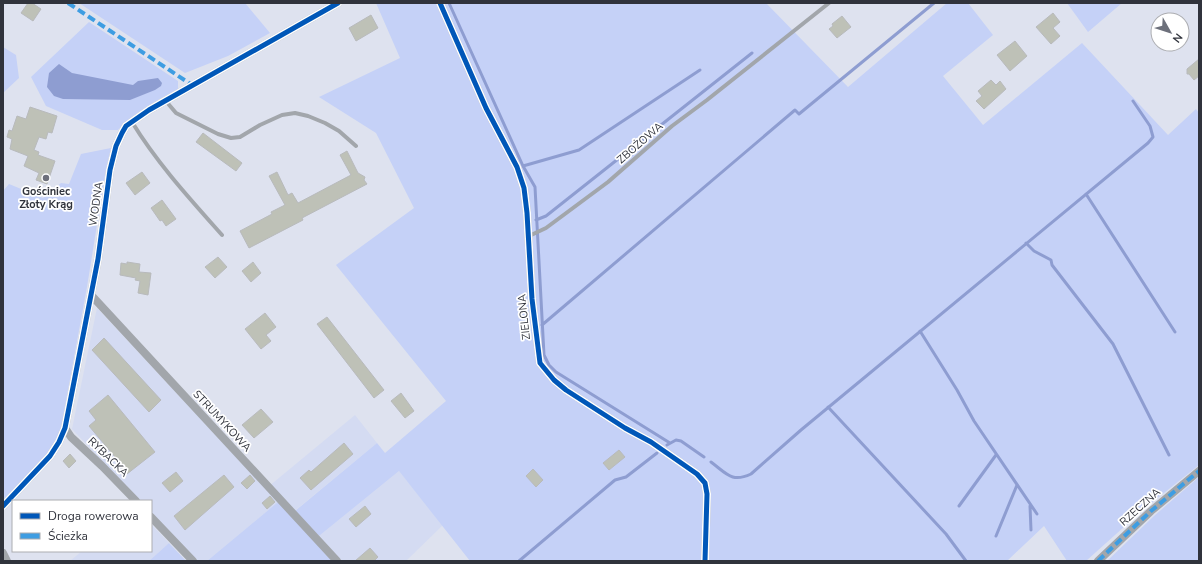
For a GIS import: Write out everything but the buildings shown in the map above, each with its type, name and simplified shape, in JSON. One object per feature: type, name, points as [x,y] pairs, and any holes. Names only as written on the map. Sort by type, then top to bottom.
[{"type":"street","name":"WODNA","points":[[3,506],[50,456],[59,442],[65,428],[92,296],[110,170],[116,146],[122,133],[132,121],[165,100],[338,3]]},
{"type":"street","name":"ZIELONA","points":[[440,3],[486,108],[517,167],[524,188],[527,212],[532,299],[540,363],[554,380],[566,390],[625,428],[651,442],[696,474],[704,483],[707,494],[705,561]]},
{"type":"street","name":"STRUMYKOWA","points":[[92,296],[337,561]]},
{"type":"street","name":"RYBACKA","points":[[65,428],[71,437],[135,500]]},
{"type":"street","name":"RZECZNA","points":[[1098,561],[1151,511],[1199,471]]},
{"type":"street","points":[[152,518],[192,561]]},
{"type":"street","points":[[3,553],[7,561]]},
{"type":"lane","name":"ZBOŻOWA","points":[[528,236],[546,228],[608,182],[672,126],[829,3]]},
{"type":"lane","points":[[165,100],[176,113],[218,134],[231,138],[240,137],[260,125],[282,115],[295,113],[308,116],[325,123],[339,131],[356,146]]},
{"type":"lane","points":[[132,121],[142,140],[169,174],[222,235]]},
{"type":"shaded area","points":[[79,3],[245,3],[270,33],[228,56],[185,73]]},
{"type":"shaded area","points":[[376,3],[766,3],[848,87],[947,3],[968,3],[993,35],[943,76],[983,125],[1082,43],[1168,135],[1196,109],[1199,113],[1199,465],[1144,509],[1086,561],[1067,561],[1044,526],[1007,561],[470,561],[399,471],[319,536],[295,511],[377,443],[385,453],[446,401],[336,265],[414,208],[376,133],[319,97],[400,58]]},
{"type":"shaded area","points":[[1067,3],[1122,3],[1088,32]]},
{"type":"shaded area","points":[[89,22],[178,81],[178,89],[139,112],[118,130],[102,130],[46,106],[31,77]]},
{"type":"shaded area","points":[[3,47],[16,55],[19,78],[3,93]]},
{"type":"shaded area","points":[[59,64],[72,73],[133,85],[138,81],[158,78],[162,83],[161,86],[155,90],[130,100],[63,99],[54,96],[47,87],[49,73]]},
{"type":"shaded area","points":[[111,148],[106,169],[87,287],[61,428],[55,443],[46,455],[3,500],[3,191],[9,184],[43,198],[61,183],[69,184],[81,154]]},
{"type":"shaded area","points":[[97,308],[278,502],[207,561],[197,561],[152,513],[152,500],[139,500],[72,429]]},
{"type":"shaded area","points":[[355,415],[377,443],[292,513],[268,487]]},
{"type":"shaded area","points":[[399,471],[443,525],[406,561],[342,561],[319,536]]},
{"type":"shaded area","points":[[1199,477],[1199,561],[1107,561],[1154,516]]},
{"type":"shaded area","points":[[278,502],[332,561],[207,561]]},
{"type":"shaded area","points":[[152,525],[169,543],[149,561],[70,561],[81,552],[152,552]]},
{"type":"shaded area","points":[[169,543],[186,561],[149,561]]},
{"type":"waterway","points":[[449,3],[523,166],[535,187],[544,355],[549,365],[556,372],[670,443]]},
{"type":"waterway","points":[[542,325],[795,110],[799,114],[934,3]]},
{"type":"waterway","points":[[536,220],[546,216],[752,53]]},
{"type":"waterway","points":[[523,166],[579,150],[700,70]]},
{"type":"waterway","points":[[711,462],[730,476],[739,478],[751,474],[801,430],[1148,143],[1153,137],[1150,126],[1133,101]]},
{"type":"waterway","points":[[1086,194],[1175,332]]},
{"type":"waterway","points":[[1026,243],[1034,251],[1051,260],[1052,265],[1113,344],[1169,455]]},
{"type":"waterway","points":[[920,331],[957,390],[974,421],[1037,514]]},
{"type":"waterway","points":[[828,407],[946,534],[966,561]]},
{"type":"waterway","points":[[667,445],[676,440],[681,441],[704,457]]},
{"type":"waterway","points":[[519,561],[615,480],[626,477],[657,453]]},
{"type":"waterway","points":[[959,506],[996,455]]},
{"type":"waterway","points":[[996,536],[1017,485]]},
{"type":"waterway","points":[[1030,506],[1031,530]]},
{"type":"marked path","points":[[68,3],[192,85]]},
{"type":"marked path","points":[[1098,561],[1151,511],[1199,471]]},
{"type":"cycle path","points":[[3,506],[50,456],[59,442],[65,428],[98,259],[110,170],[116,146],[126,126],[149,110],[338,3]]},
{"type":"cycle path","points":[[440,3],[486,108],[517,167],[524,188],[532,299],[540,363],[554,380],[566,390],[625,428],[651,442],[697,474],[705,483],[707,494],[705,561]]},
{"type":"place","name":"Gościniec Złoty Krąg","points":[[46,178]]}]
